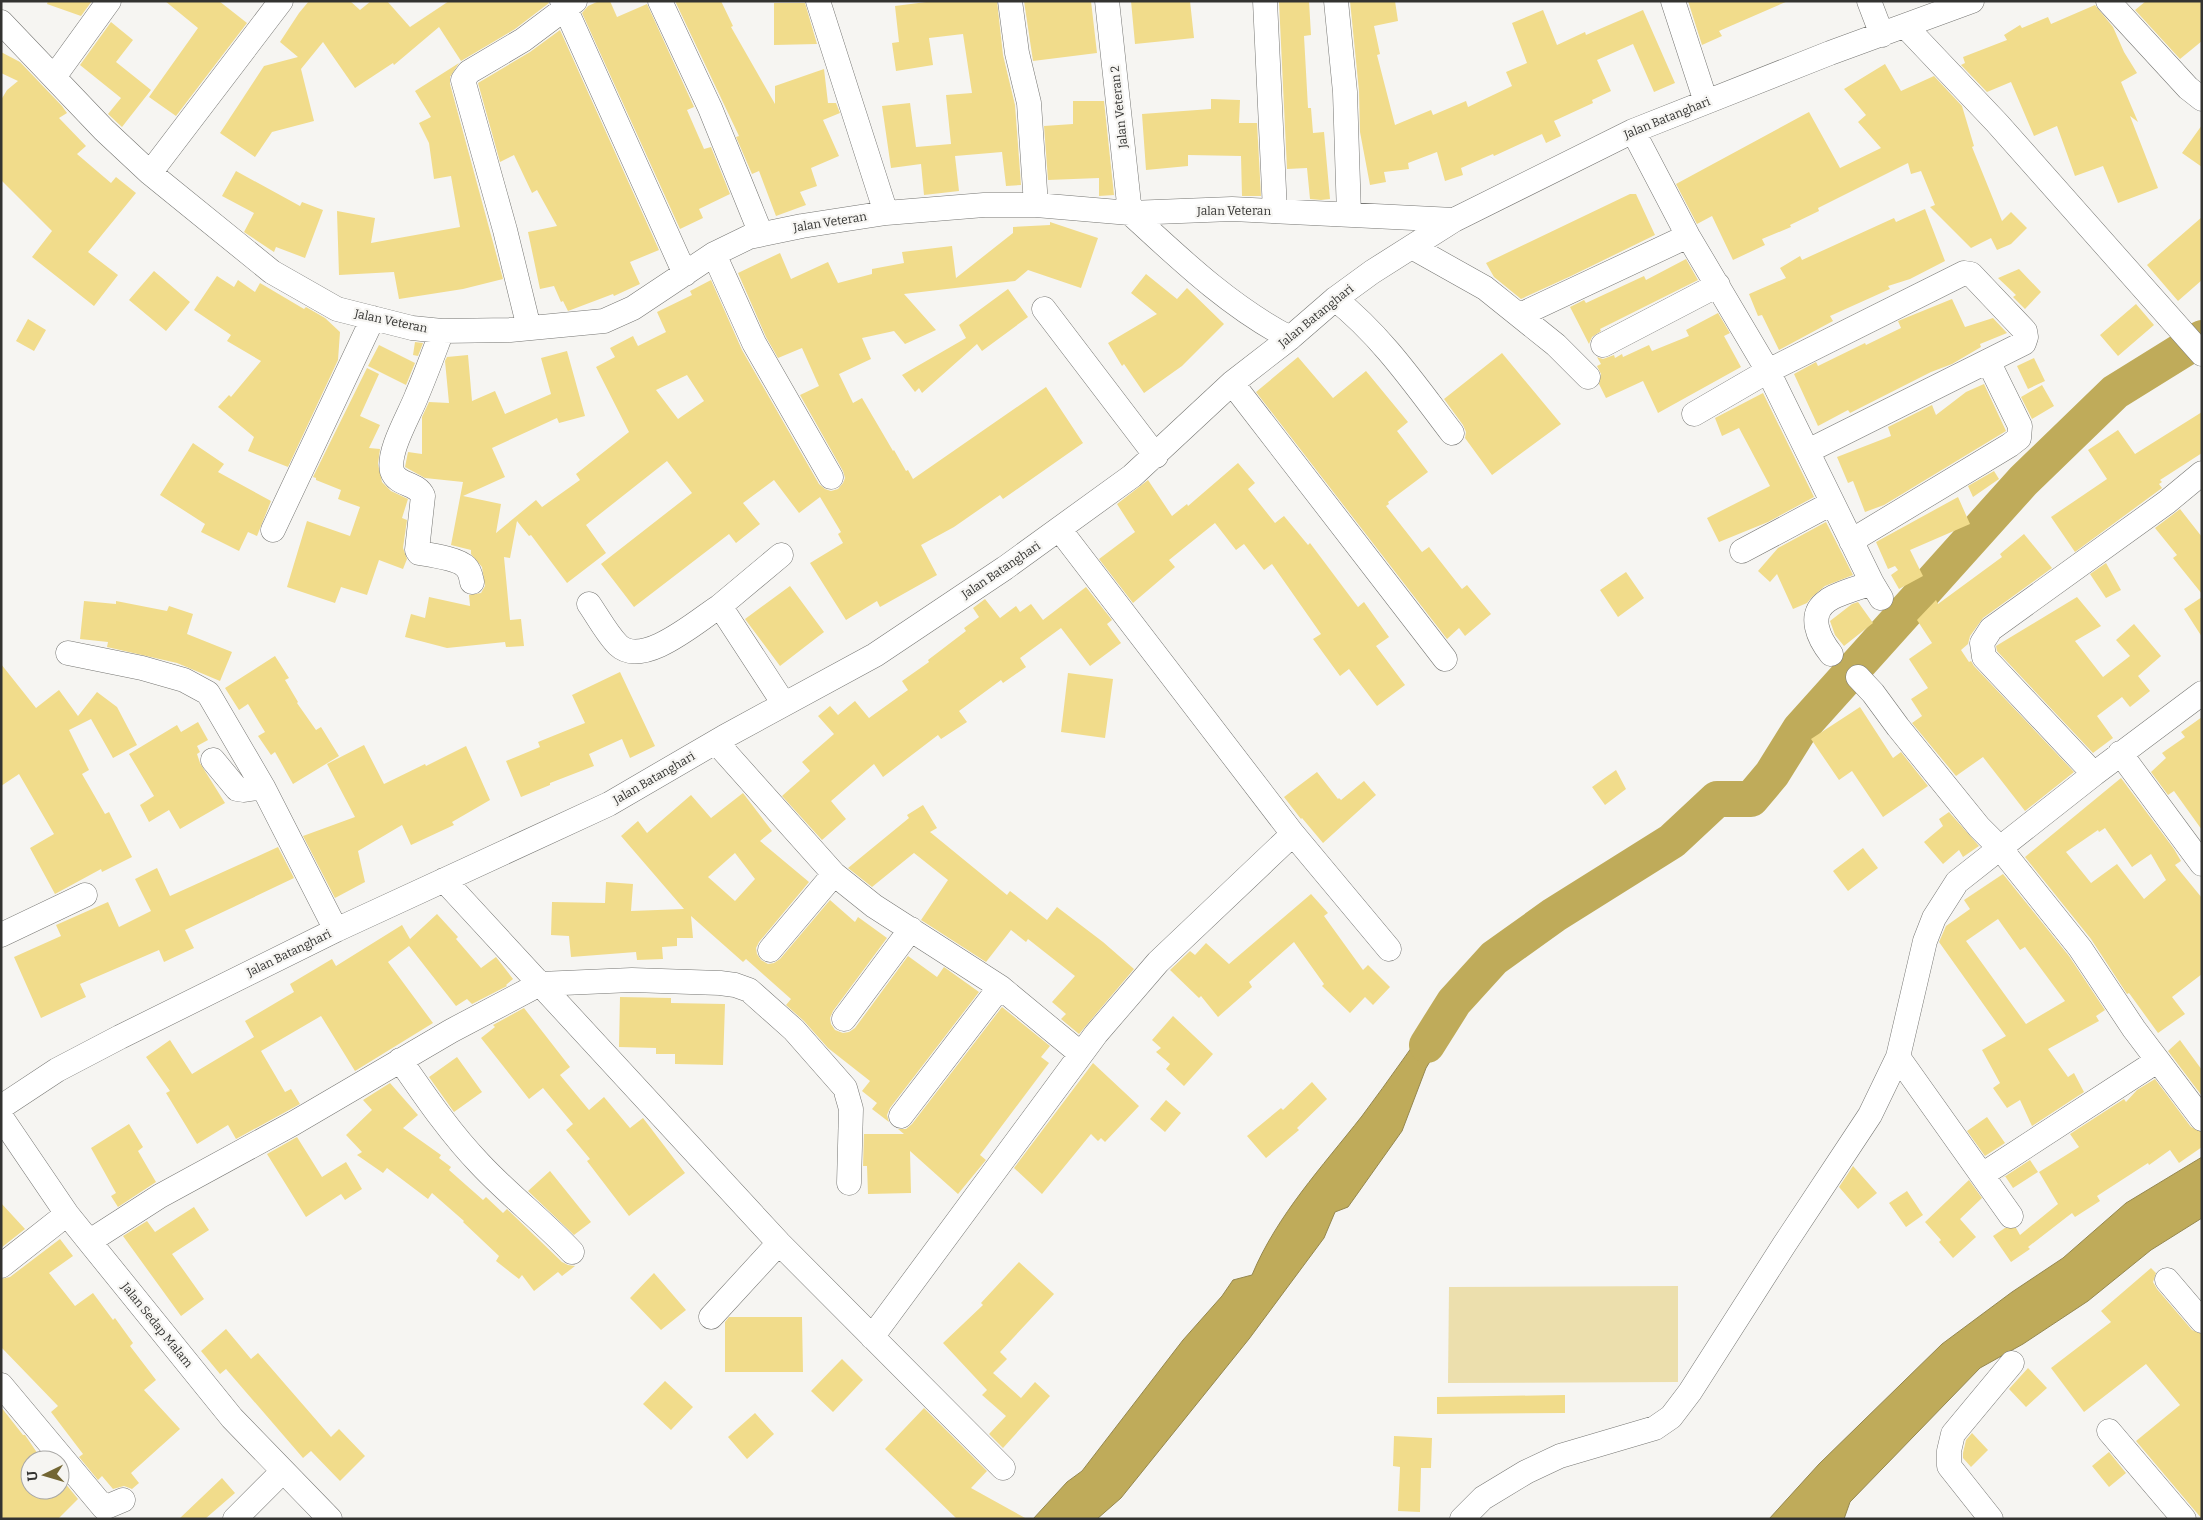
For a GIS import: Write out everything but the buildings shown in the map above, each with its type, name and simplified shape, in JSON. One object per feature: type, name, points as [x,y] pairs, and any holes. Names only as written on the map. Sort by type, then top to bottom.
[{"type":"street","points":[[54,76],[109,1]]},
{"type":"street","points":[[150,173],[281,1]]},
{"type":"street","points":[[660,1],[710,108],[761,234]]},
{"type":"street","points":[[818,1],[886,213]]},
{"type":"street","points":[[1010,1],[1017,53],[1029,103],[1036,205]]},
{"type":"street","name":"Jalan Veteran 2","points":[[1107,1],[1130,213]]},
{"type":"street","points":[[1265,1],[1275,211]]},
{"type":"street","points":[[1336,1],[1345,92],[1349,215]]},
{"type":"street","points":[[1673,1],[1706,102]]},
{"type":"street","points":[[1869,1],[1882,35]]},
{"type":"street","name":"Jalan Batanghari","points":[[1,1107],[57,1070],[120,1036],[336,930],[609,804],[716,742],[875,655],[1060,530],[1156,456],[1232,383],[1335,300],[1372,272],[1454,220],[1633,131],[1830,53],[1906,27],[1972,1]]},
{"type":"street","points":[[2108,1],[2188,88],[2202,99]]},
{"type":"street","points":[[529,328],[505,230],[463,80],[469,72],[523,40],[568,3],[684,274]]},
{"type":"street","name":"Jalan Veteran","points":[[1,22],[104,130],[150,173],[272,272],[337,309],[412,328],[442,331],[529,328],[604,321],[633,308],[714,254],[749,237],[886,213],[984,205],[1036,205],[1130,213],[1232,210],[1454,220]]},
{"type":"street","points":[[1906,27],[1997,122],[2202,354]]},
{"type":"street","points":[[1633,131],[1688,236],[1768,371],[1877,591],[1827,601],[1818,613],[1816,627],[1820,639],[1831,654]]},
{"type":"street","points":[[1130,213],[1189,268],[1263,324],[1290,338]]},
{"type":"street","points":[[1520,315],[1688,236]]},
{"type":"street","points":[[1412,247],[1485,288],[1556,345],[1588,377]]},
{"type":"street","points":[[714,254],[754,343],[831,477]]},
{"type":"street","points":[[1694,414],[1768,371],[1964,273],[1971,274],[2025,331],[2024,343],[1808,451]]},
{"type":"street","points":[[1603,345],[1718,285]]},
{"type":"street","points":[[1335,300],[1356,315],[1383,344],[1452,433]]},
{"type":"street","points":[[1044,309],[1156,456]]},
{"type":"street","points":[[273,530],[373,318]]},
{"type":"street","points":[[442,331],[398,439],[392,470],[398,480],[417,488],[423,496],[417,550],[419,553],[465,564],[472,582]]},
{"type":"street","points":[[1851,541],[2019,438],[2020,426],[1988,361]]},
{"type":"street","points":[[1232,383],[1445,659]]},
{"type":"street","points":[[2094,774],[1984,657],[1982,643],[1991,629],[2168,502],[2202,473]]},
{"type":"street","points":[[1742,551],[1832,503]]},
{"type":"street","points":[[1060,530],[1293,834],[1389,949]]},
{"type":"street","points":[[589,604],[619,646],[631,653],[645,652],[658,647],[720,606],[781,554]]},
{"type":"street","points":[[720,606],[784,704]]},
{"type":"street","points":[[68,653],[150,670],[184,680],[208,693],[217,705],[263,787],[336,930]]},
{"type":"street","points":[[1858,677],[2080,948],[2134,1029],[2202,1119]]},
{"type":"street","points":[[1462,1519],[1483,1498],[1526,1472],[1560,1456],[1655,1428],[1671,1417],[1690,1392],[1870,1115],[1898,1057],[1925,941],[1934,918],[1957,882],[2120,753],[2198,705]]},
{"type":"street","points":[[716,742],[834,874],[874,906],[1000,987],[1081,1054]]},
{"type":"street","points":[[2120,753],[2202,864]]},
{"type":"street","points":[[213,760],[237,788],[244,790],[263,787]]},
{"type":"street","points":[[872,1337],[1096,1034],[1158,962],[1293,834]]},
{"type":"street","points":[[770,950],[834,874]]},
{"type":"street","points":[[444,880],[779,1243],[1003,1468]]},
{"type":"street","points":[[1,935],[85,895]]},
{"type":"street","points":[[844,1019],[911,929]]},
{"type":"street","points":[[90,1241],[160,1196],[294,1123],[400,1060],[540,984],[632,980],[720,983],[735,985],[749,990],[794,1030],[845,1088],[851,1109],[848,1183]]},
{"type":"street","points":[[901,1116],[1000,987]]},
{"type":"street","points":[[1898,1057],[2012,1216]]},
{"type":"street","points":[[400,1060],[468,1151],[572,1252]]},
{"type":"street","points":[[1982,1175],[2157,1061]]},
{"type":"street","name":"Jalan Sedap Malam","points":[[1,1117],[67,1214],[232,1418],[330,1519]]},
{"type":"street","points":[[1,1266],[67,1214]]},
{"type":"street","points":[[711,1317],[779,1243]]},
{"type":"street","points":[[2167,1280],[2202,1321]]},
{"type":"street","points":[[1992,1519],[1949,1466],[1949,1451],[1953,1434],[2012,1363]]},
{"type":"street","points":[[1,1385],[104,1508],[123,1500]]},
{"type":"street","points":[[2109,1431],[2184,1519]]},
{"type":"street","points":[[235,1519],[283,1471]]},
{"type":"shaded area","points":[[1454,1002],[1458,1021],[1443,1040],[1426,1068],[1402,1131],[1348,1207],[1335,1212],[1324,1238],[1249,1339],[1121,1498],[1097,1519],[1033,1519],[1067,1482],[1082,1471],[1183,1340],[1222,1296],[1233,1280],[1252,1275],[1274,1232],[1301,1192],[1362,1116],[1442,1005]]},
{"type":"shaded area","points":[[2202,1157],[2202,1218],[2151,1250],[2088,1301],[2023,1344],[1980,1368],[1850,1502],[1844,1519],[1769,1519],[1819,1464],[1942,1344],[2012,1292],[2063,1258],[2126,1203]]},
{"type":"shaded area","points":[[1678,1286],[1678,1382],[1448,1383],[1449,1287]]},
{"type":"waterway","points":[[1427,1045],[1454,1002],[1494,958],[1554,915],[1672,841],[1717,799],[1751,799],[1772,774],[1800,729],[2023,481],[2115,392],[2202,338]]}]
